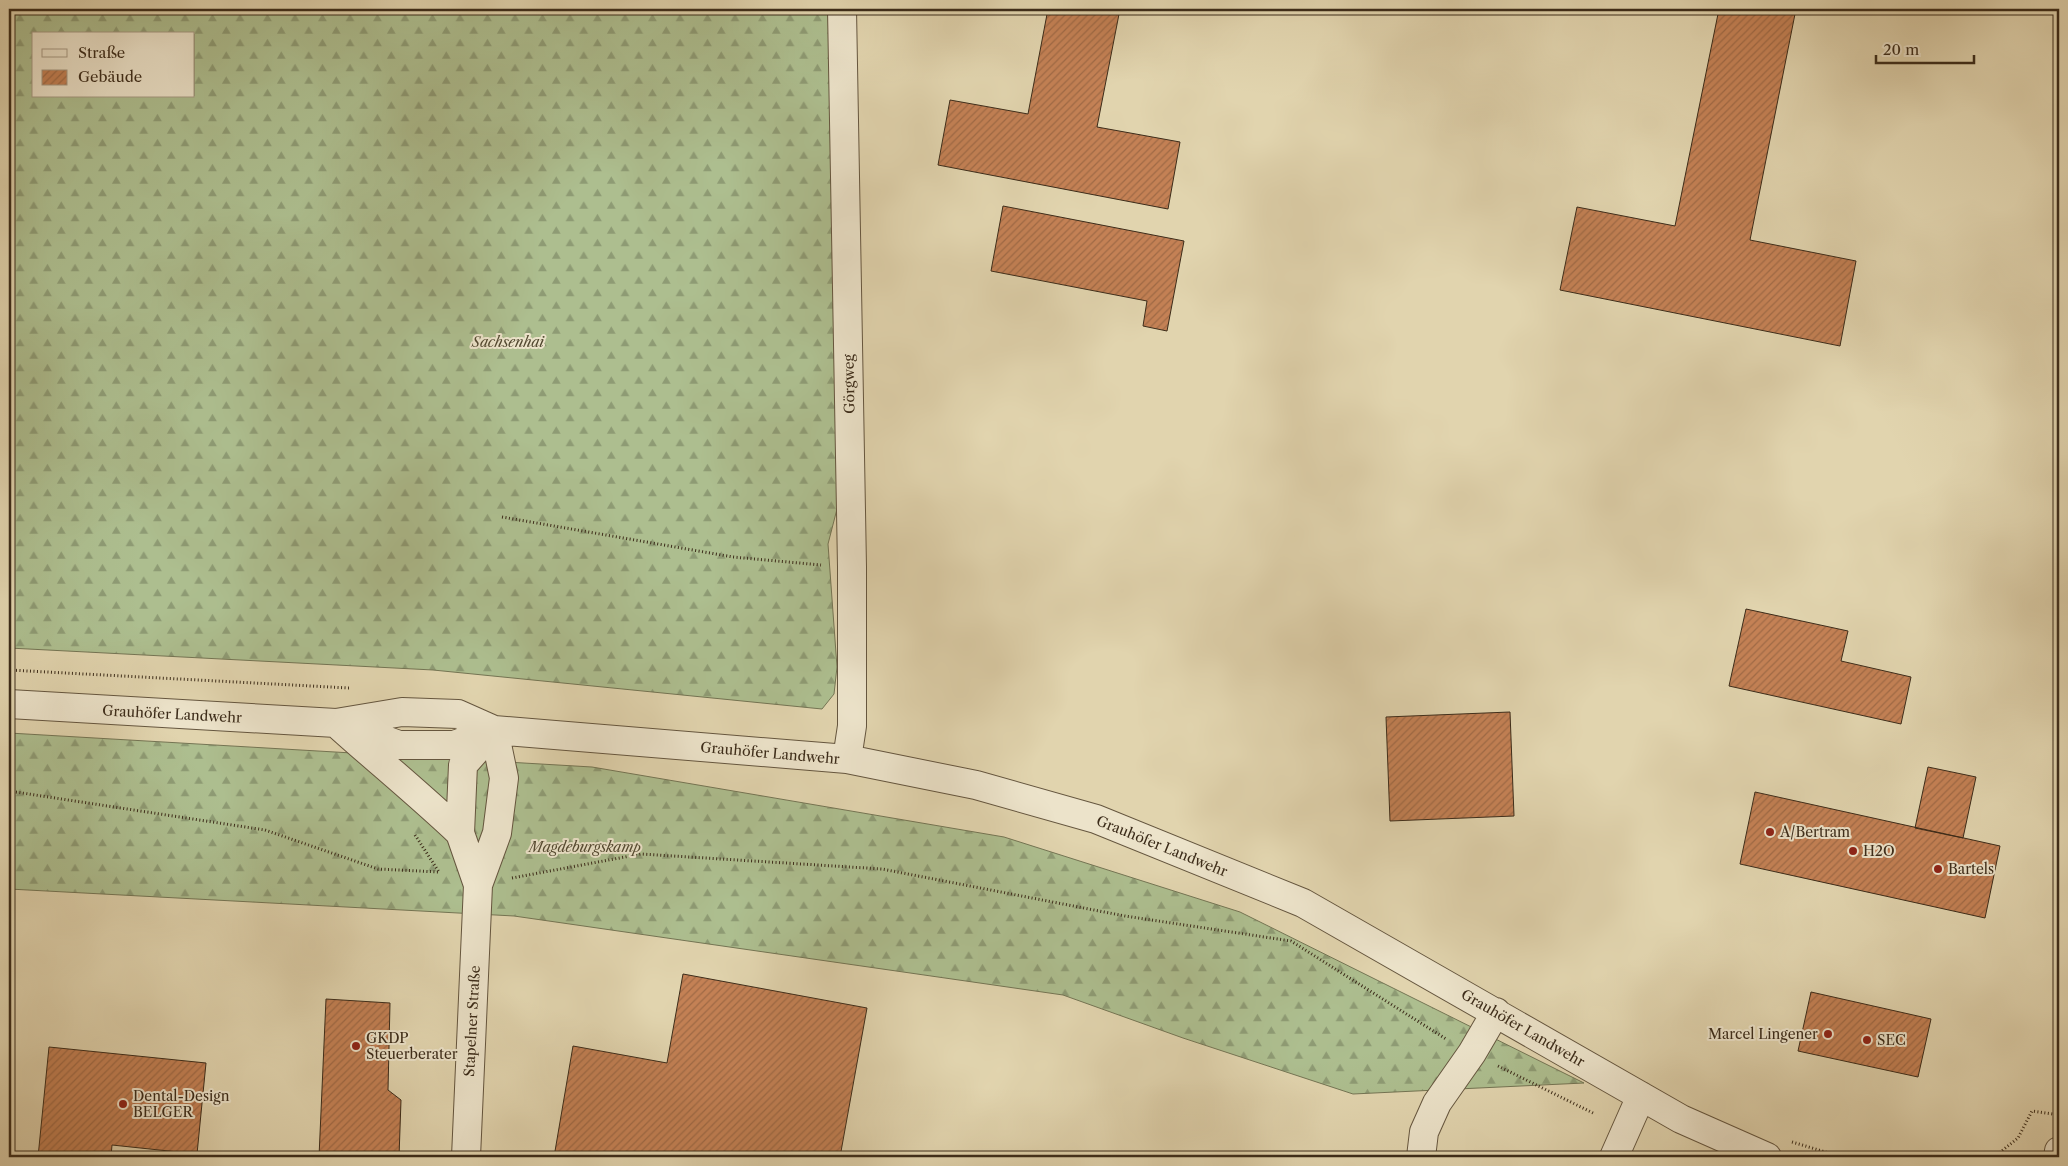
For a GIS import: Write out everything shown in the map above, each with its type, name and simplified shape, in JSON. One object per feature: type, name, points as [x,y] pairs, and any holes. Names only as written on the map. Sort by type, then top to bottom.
[{"type":"street","name":"Görgweg","points":[[842,9],[852,567],[852,726],[848,759]]},
{"type":"street","name":"Grauhöfer Landwehr","points":[[9,704],[336,723],[402,712],[458,714],[494,730],[848,759],[976,785],[1096,819],[1303,903],[1682,1119],[1777,1149]]},
{"type":"street","points":[[336,723],[396,777],[412,788],[460,833]]},
{"type":"street","name":"Stapelner Straße","points":[[478,885],[460,833],[463,765],[494,730]]},
{"type":"street","name":"Stapelner Straße","points":[[466,1157],[478,885],[497,833],[504,778],[494,730]]},
{"type":"street","points":[[1421,1157],[1424,1132],[1437,1104],[1472,1053],[1496,1012]]},
{"type":"street","points":[[1614,1157],[1641,1096]]},
{"type":"street","points":[[2058,1157],[2059,1151]]},
{"type":"path","points":[[502,517],[733,558],[852,567]]},
{"type":"path","points":[[9,670],[354,688]]},
{"type":"path","points":[[9,791],[265,830],[378,869],[439,872]]},
{"type":"path","points":[[478,885],[641,854],[882,869],[1124,916],[1291,941],[1450,1042],[1595,1114]]},
{"type":"path","points":[[1994,1157],[2018,1138],[2032,1111],[2059,1115]]},
{"type":"path","points":[[1777,1149],[1842,1157]]},
{"type":"green space","name":"Sachsenhai","points":[[9,9],[838,9],[844,509],[837,509],[828,544],[837,667],[834,694],[822,709],[433,670],[9,648]]},
{"type":"green space","name":"Magdeburgskamp","points":[[9,733],[592,767],[1004,837],[1240,912],[1584,1083],[1353,1094],[1183,1038],[1063,995],[514,916],[9,889]]},
{"type":"building","points":[[1048,9],[1120,9],[1097,127],[1180,142],[1168,209],[938,165],[950,100],[1028,114]]},
{"type":"building","points":[[1719,9],[1796,9],[1750,240],[1856,261],[1840,346],[1560,290],[1577,207],[1675,226]]},
{"type":"building","points":[[1003,206],[1184,241],[1167,331],[1143,326],[1147,301],[991,271]]},
{"type":"building","points":[[1746,609],[1848,631],[1841,661],[1911,677],[1901,724],[1729,686]]},
{"type":"building","points":[[1510,712],[1514,816],[1390,821],[1386,717]]},
{"type":"building","points":[[1928,767],[1976,777],[1963,838],[1915,828]]},
{"type":"building","points":[[1755,792],[2000,846],[1985,918],[1740,864]]},
{"type":"building","points":[[683,974],[867,1008],[840,1157],[554,1157],[573,1046],[667,1063]]},
{"type":"building","points":[[1811,992],[1931,1019],[1918,1077],[1798,1051]]},
{"type":"building","name":"GKDP Steuerberater","points":[[326,999],[390,1003],[388,1090],[401,1100],[399,1157],[319,1157]]},
{"type":"building","name":"Dental-Design BELGER","points":[[49,1047],[206,1063],[197,1154],[112,1145],[111,1157],[38,1157]]},
{"type":"place","name":"A/Bertram","points":[[1770,832]]},
{"type":"place","name":"H2O","points":[[1853,851]]},
{"type":"place","name":"Bartels","points":[[1938,869]]},
{"type":"place","name":"Marcel Lingener","points":[[1828,1034]]},
{"type":"place","name":"SEC","points":[[1867,1040]]},
{"type":"place","name":"GKDP Steuerberater","points":[[356,1046]]},
{"type":"place","name":"Dental-Design BELGER","points":[[123,1104]]}]
